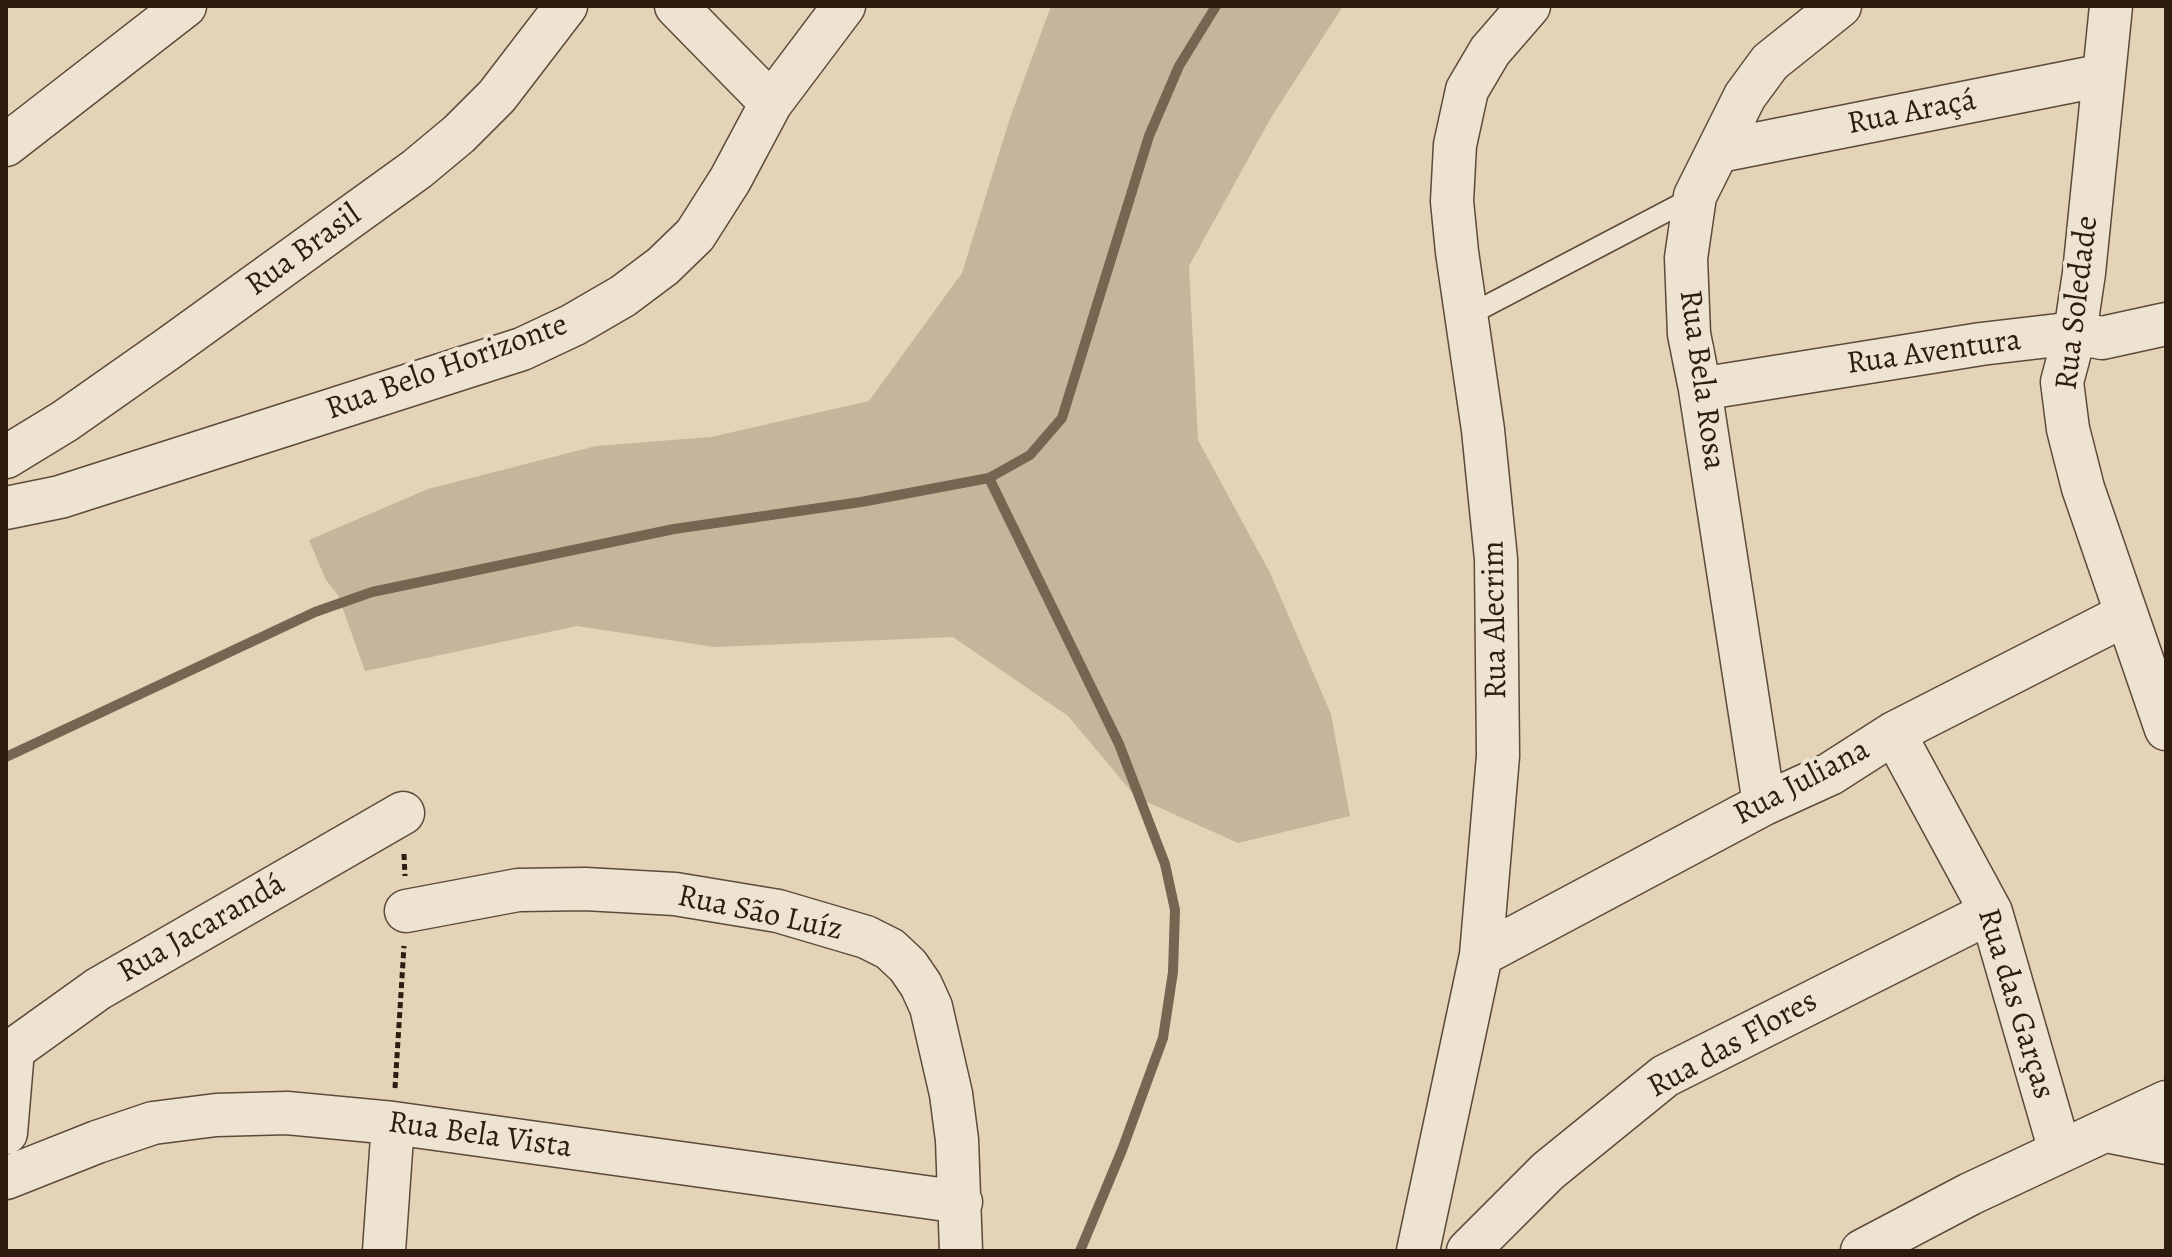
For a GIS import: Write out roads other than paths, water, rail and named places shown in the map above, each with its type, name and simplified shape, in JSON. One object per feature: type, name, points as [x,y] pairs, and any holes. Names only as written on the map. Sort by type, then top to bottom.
[{"type":"street","points":[[6,145],[185,6]]},
{"type":"street","name":"Rua Brasil","points":[[6,457],[65,421],[156,358],[417,169],[459,134],[497,96],[566,6]]},
{"type":"street","points":[[676,6],[771,103]]},
{"type":"street","name":"Rua Belo Horizonte","points":[[6,508],[75,493],[522,349],[573,325],[623,296],[663,266],[695,235],[730,180],[771,103],[844,6]]},
{"type":"street","name":"Rua Alecrim","points":[[1418,1251],[1481,955],[1498,756],[1496,559],[1485,444],[1452,201],[1455,145],[1467,90],[1490,51],[1529,6]]},
{"type":"street","name":"Rua Bela Rosa","points":[[1764,804],[1689,334],[1686,258],[1695,196],[1745,96],[1770,62],[1840,6]]},
{"type":"street","name":"Rua Soledade","points":[[2111,6],[2084,273],[2075,333],[2062,382],[2068,429],[2083,488],[2166,729]]},
{"type":"street","name":"Rua Araçá","points":[[1720,151],[2104,75]]},
{"type":"street","name":"Rua Aventura","points":[[1700,389],[1981,344],[2075,333],[2102,338],[2166,324]]},
{"type":"street","name":"Rua Juliana","points":[[1481,955],[1764,804],[1830,774],[1894,733],[2125,615]]},
{"type":"street","name":"Rua das Garças","points":[[1894,733],[1991,912],[2060,1151]]},
{"type":"street","name":"Rua Jacarandá","points":[[9,1052],[98,989],[403,813]]},
{"type":"street","name":"Rua São Luíz","points":[[406,911],[518,890],[585,889],[675,894],[778,911],[878,943],[908,966],[931,1007],[951,1094],[957,1140],[961,1251]]},
{"type":"street","name":"Rua das Flores","points":[[1468,1251],[1548,1171],[1665,1076],[1991,912]]},
{"type":"street","points":[[6,1133],[9,1052]]},
{"type":"street","points":[[1862,1251],[1970,1194],[2166,1102]]},
{"type":"street","name":"Rua Bela Vista","points":[[6,1178],[153,1123],[216,1115],[287,1113],[393,1123],[961,1202]]},
{"type":"street","points":[[384,1251],[393,1123]]},
{"type":"street","points":[[2106,1131],[2166,1143]]},
{"type":"lane","points":[[1467,316],[1695,196]]},
{"type":"waterway","points":[[6,757],[315,612],[372,592],[674,529],[861,502],[989,478],[1030,455],[1062,418],[1149,136],[1179,66],[1216,6]]},
{"type":"waterway","points":[[989,478],[1119,744],[1165,864],[1175,910],[1173,972],[1163,1038],[1122,1150],[1080,1251]]}]
